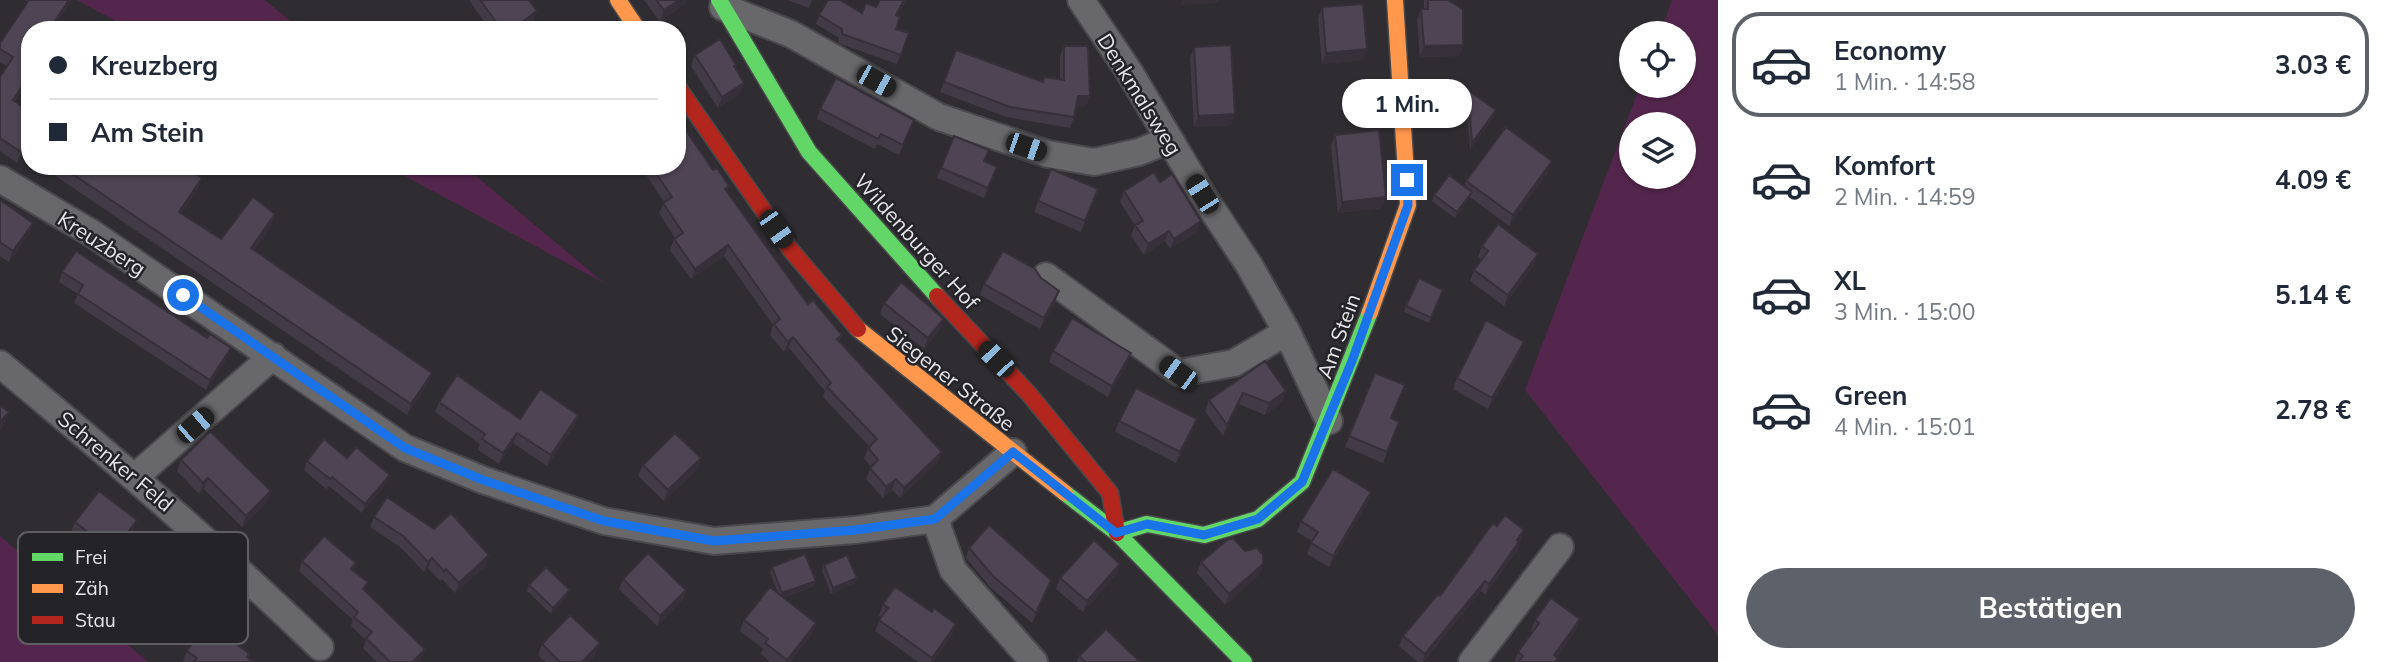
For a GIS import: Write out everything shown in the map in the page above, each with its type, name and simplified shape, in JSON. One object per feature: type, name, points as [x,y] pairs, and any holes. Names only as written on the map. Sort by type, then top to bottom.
[{"type":"street","points":[[618,0],[632,21]]},
{"type":"street","name":"Denkmalsweg","points":[[1080,0],[1130,73],[1169,140],[1249,265],[1287,332],[1329,421]]},
{"type":"street","name":"Am Stein","points":[[1116,533],[1147,524],[1204,535],[1258,519],[1302,482],[1329,421],[1408,205],[1395,0]]},
{"type":"street","points":[[721,3],[791,34],[939,117],[1048,154],[1094,162],[1139,152],[1169,140]]},
{"type":"street","name":"Wildenburger Hof","points":[[721,3],[809,152],[913,271],[1029,394],[1110,493],[1116,533]]},
{"type":"street","name":"Siegener Straße","points":[[686,99],[790,249],[866,338],[1116,533],[1244,662]]},
{"type":"street","name":"Kreuzberg","points":[[0,179],[93,234],[405,448],[483,480],[604,521],[714,541],[855,530],[935,519]]},
{"type":"street","points":[[1046,276],[1178,373],[1234,363],[1287,332]]},
{"type":"street","points":[[136,477],[273,356]]},
{"type":"street","name":"Schrenker Feld","points":[[0,365],[198,532]]},
{"type":"street","points":[[1013,452],[935,519],[953,570],[1034,662]]},
{"type":"street","points":[[1472,662],[1560,547]]},
{"type":"street","name":"Schrenker Feld","points":[[248,577],[320,647]]},
{"type":"shaded area","points":[[77,0],[265,0],[290,21],[116,21]]},
{"type":"shaded area","points":[[1672,0],[1718,0],[1718,635],[1525,390],[1619,142],[1619,189],[1696,189],[1696,112],[1630,112],[1635,98],[1696,98],[1696,21],[1664,21]]},
{"type":"shaded area","points":[[403,175],[475,175],[604,283]]},
{"type":"shaded area","points":[[0,536],[18,551],[18,644],[127,644],[148,662],[0,662]]},
{"type":"building","points":[[29,0],[69,0],[55,21],[21,21],[21,88],[13,100],[21,106],[21,152],[0,138],[0,77],[13,57],[0,49],[0,43]]},
{"type":"building","points":[[480,0],[529,0],[537,11],[523,21],[495,21]]},
{"type":"building","points":[[656,0],[679,0],[664,10]]},
{"type":"building","points":[[828,0],[840,0],[862,13],[866,3],[876,7],[880,0],[904,0],[896,15],[900,17],[896,29],[909,33],[901,55],[842,34],[842,29],[819,15]]},
{"type":"building","points":[[1428,0],[1447,0],[1463,9],[1463,45],[1424,46],[1421,9],[1428,9]]},
{"type":"building","points":[[1363,4],[1367,49],[1326,53],[1322,7]]},
{"type":"building","points":[[720,39],[744,83],[722,97],[695,55]]},
{"type":"building","points":[[1231,45],[1235,114],[1198,116],[1194,47]]},
{"type":"building","points":[[1064,46],[1088,46],[1090,96],[1078,96],[1074,117],[1010,107],[944,82],[956,50],[1043,82],[1044,77],[1064,80]]},
{"type":"building","points":[[836,78],[914,120],[903,145],[881,134],[878,139],[820,109]]},
{"type":"building","points":[[1468,90],[1496,110],[1472,143]]},
{"type":"building","points":[[1506,127],[1552,161],[1513,215],[1466,181]]},
{"type":"building","points":[[686,130],[713,170],[717,168],[729,186],[725,189],[804,299],[808,304],[813,300],[842,335],[837,339],[942,452],[904,488],[896,479],[886,487],[870,468],[878,460],[868,448],[877,439],[827,387],[831,383],[793,337],[788,342],[774,324],[780,319],[728,245],[695,269],[674,239],[683,233],[663,203],[672,197],[657,175],[686,175]]},
{"type":"building","points":[[1379,130],[1386,197],[1342,202],[1335,135]]},
{"type":"building","points":[[954,136],[989,150],[984,161],[997,167],[988,188],[941,168]]},
{"type":"building","points":[[1051,169],[1098,189],[1085,221],[1038,201]]},
{"type":"building","points":[[1154,172],[1160,182],[1172,174],[1201,221],[1174,239],[1169,231],[1148,244],[1135,225],[1143,221],[1124,191]]},
{"type":"building","points":[[74,175],[197,175],[202,178],[179,212],[221,239],[253,197],[275,214],[251,248],[432,373],[411,404]]},
{"type":"building","points":[[1449,175],[1472,192],[1457,212],[1434,195]]},
{"type":"building","points":[[0,200],[33,223],[13,251],[0,242]]},
{"type":"building","points":[[1498,224],[1538,254],[1508,295],[1474,270],[1488,251],[1482,246]]},
{"type":"building","points":[[76,251],[207,338],[210,334],[231,348],[210,380],[78,294],[83,285],[62,272]]},
{"type":"building","points":[[1003,251],[1035,269],[1041,278],[1059,291],[1044,318],[984,284]]},
{"type":"building","points":[[1419,278],[1443,290],[1431,318],[1406,306]]},
{"type":"building","points":[[901,282],[944,319],[928,338],[884,303]]},
{"type":"building","points":[[1072,318],[1131,353],[1112,386],[1053,351]]},
{"type":"building","points":[[1486,320],[1524,342],[1492,398],[1457,378]]},
{"type":"building","points":[[1265,361],[1286,391],[1269,403],[1243,393],[1227,425],[1209,400]]},
{"type":"building","points":[[1375,373],[1405,385],[1391,418],[1399,422],[1387,452],[1349,436]]},
{"type":"building","points":[[457,375],[520,419],[540,389],[578,415],[551,455],[517,433],[503,453],[482,439],[485,434],[439,402]]},
{"type":"building","points":[[1136,388],[1197,419],[1180,452],[1119,421]]},
{"type":"building","points":[[0,405],[9,412],[0,422]]},
{"type":"building","points":[[210,431],[271,491],[246,516],[208,478],[203,483],[181,460]]},
{"type":"building","points":[[675,433],[701,458],[668,490],[643,465]]},
{"type":"building","points":[[324,439],[347,458],[356,447],[390,475],[365,504],[307,461]]},
{"type":"building","points":[[1333,469],[1371,492],[1333,556],[1311,543],[1318,532],[1301,521]]},
{"type":"building","points":[[99,491],[137,520],[128,532],[88,532],[75,522]]},
{"type":"building","points":[[387,497],[434,529],[451,513],[489,555],[459,583],[432,558],[428,562],[403,536],[374,517]]},
{"type":"building","points":[[1505,515],[1524,530],[1517,540],[1519,542],[1489,584],[1485,581],[1425,654],[1403,636],[1438,594],[1440,596],[1493,523],[1497,526]]},
{"type":"building","points":[[989,525],[1051,580],[1036,613],[993,576],[969,548]]},
{"type":"building","points":[[324,536],[356,563],[351,569],[368,582],[363,589],[425,649],[413,662],[390,662],[366,638],[372,632],[354,617],[358,612],[302,561]]},
{"type":"building","points":[[1233,538],[1245,551],[1257,548],[1263,555],[1263,564],[1229,594],[1201,562]]},
{"type":"building","points":[[1094,540],[1120,564],[1087,601],[1060,578]]},
{"type":"building","points":[[648,553],[686,590],[660,616],[623,579]]},
{"type":"building","points":[[805,554],[816,581],[782,593],[772,567]]},
{"type":"building","points":[[847,555],[857,578],[833,588],[824,565]]},
{"type":"building","points":[[546,567],[570,590],[553,608],[529,585]]},
{"type":"building","points":[[770,587],[816,623],[787,660],[765,643],[768,639],[744,620]]},
{"type":"building","points":[[895,587],[932,612],[934,608],[956,624],[932,658],[879,620],[888,608],[883,604]]},
{"type":"building","points":[[1551,598],[1580,619],[1554,655],[1558,658],[1555,662],[1518,662],[1523,656],[1518,652],[1539,623],[1535,620]]},
{"type":"building","points":[[570,615],[600,643],[582,662],[560,662],[542,644]]},
{"type":"building","points":[[1106,629],[1140,662],[1085,662],[1079,656]]},
{"type":"building","points":[[192,644],[236,644],[249,653],[247,657],[254,662],[194,662],[197,658],[187,651]]},
{"type":"traffic: fast","points":[[719,0],[809,152],[937,296]]},
{"type":"traffic: fast","points":[[1117,533],[1147,524],[1204,535],[1258,519],[1302,482],[1370,312]]},
{"type":"traffic: fast","points":[[1065,493],[1117,533],[1244,662]]},
{"type":"traffic: slow","points":[[618,0],[632,21]]},
{"type":"traffic: slow","points":[[1370,312],[1408,205],[1395,0]]},
{"type":"traffic: slow","points":[[858,329],[1065,493]]},
{"type":"traffic: jam","points":[[686,99],[790,249],[858,329]]},
{"type":"traffic: jam","points":[[937,296],[1029,394],[1110,493],[1117,533]]},
{"type":"route","points":[[183,295],[405,448],[483,480],[604,521],[714,541],[855,530],[935,519],[1013,452],[1116,533],[1147,524],[1204,535],[1258,519],[1302,482],[1352,361],[1408,205],[1407,180]]}]
